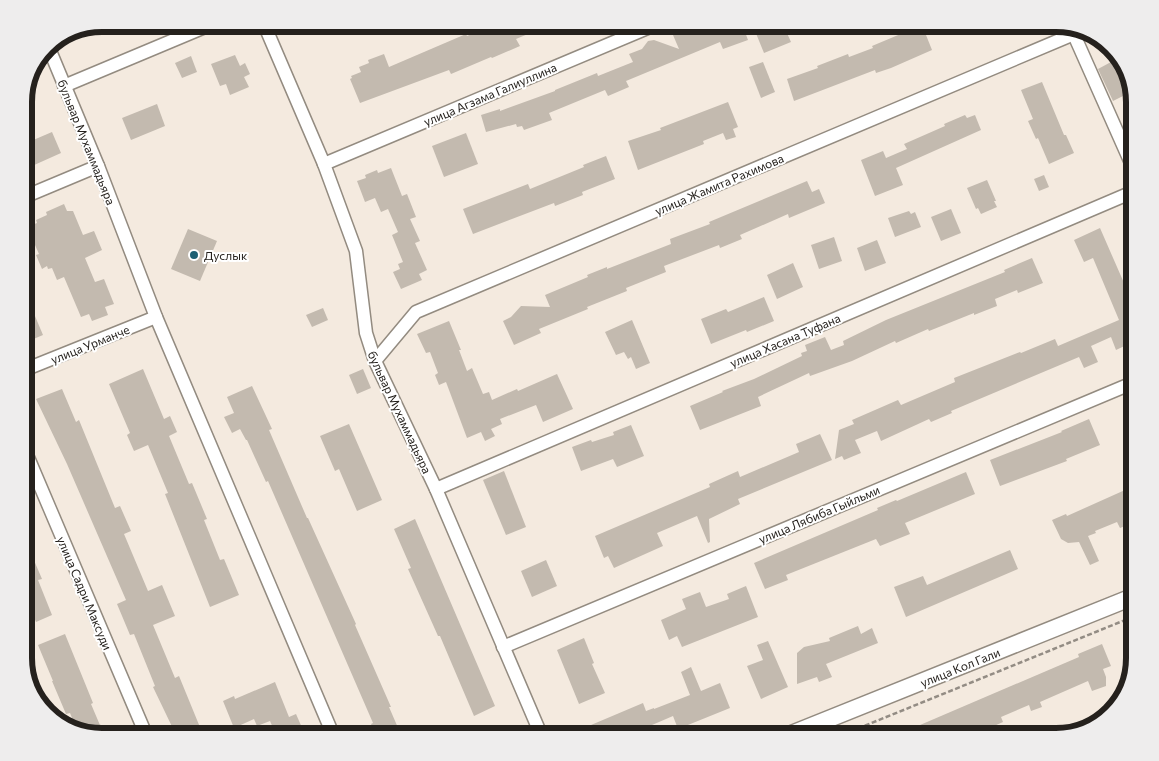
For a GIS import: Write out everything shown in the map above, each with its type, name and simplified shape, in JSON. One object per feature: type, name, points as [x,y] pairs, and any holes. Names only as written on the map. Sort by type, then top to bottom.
[{"type":"street","points":[[64,86],[191,33]]},
{"type":"street","name":"бульвар Мухаммадьяра","points":[[268,33],[324,164],[356,251],[366,333],[375,360],[436,489],[538,728]]},
{"type":"street","name":"улица Агзама Галиуллина","points":[[324,164],[636,33]]},
{"type":"street","name":"улица Жамита Рахимова","points":[[375,360],[416,312],[1069,34]]},
{"type":"street","points":[[1077,36],[1126,151]]},
{"type":"street","name":"бульвар Мухаммадьяра","points":[[52,55],[98,166],[156,317],[330,728]]},
{"type":"street","points":[[33,192],[98,166]]},
{"type":"street","name":"улица Хасана Туфана","points":[[436,489],[1126,195]]},
{"type":"street","name":"улица Урманче","points":[[33,366],[156,317]]},
{"type":"street","name":"улица Лябиба Гыйльми","points":[[503,647],[1126,386]]},
{"type":"street","name":"улица Садри Максуди","points":[[33,469],[143,728]]},
{"type":"street","name":"улица Кол Гали","points":[[806,728],[1126,600]]},
{"type":"path","points":[[859,728],[1126,620]]},
{"type":"building","points":[[474,33],[530,33],[516,39],[520,46],[492,58],[451,74],[449,70],[360,103],[350,79],[352,78],[351,76],[361,72],[359,67],[369,63],[368,60],[384,54],[389,67],[466,34],[467,36]]},
{"type":"building","points":[[678,33],[745,33],[748,40],[723,49],[720,42],[626,81],[629,87],[608,96],[605,90],[549,113],[552,120],[524,130],[522,126],[517,127],[516,124],[486,132],[481,115],[500,109],[500,111],[597,73],[598,76],[633,62],[629,54],[642,49],[648,41],[654,40],[679,49],[673,35]]},
{"type":"building","points":[[756,33],[787,33],[791,42],[764,53]]},
{"type":"building","points":[[903,33],[925,33],[932,50],[891,68],[876,73],[875,70],[794,101],[787,79],[818,68],[817,66],[848,54],[849,57],[873,48],[872,46]]},
{"type":"building","points":[[235,55],[240,66],[245,63],[250,74],[244,77],[249,87],[230,95],[226,84],[220,86],[211,64]]},
{"type":"building","points":[[191,56],[197,72],[182,78],[175,63]]},
{"type":"building","points":[[763,62],[775,92],[761,98],[749,67]]},
{"type":"building","points":[[1111,62],[1126,94],[1113,101],[1098,69]]},
{"type":"building","points":[[1042,82],[1064,135],[1066,135],[1074,153],[1049,164],[1038,138],[1036,139],[1028,121],[1033,119],[1021,90]]},
{"type":"building","points":[[728,102],[738,127],[733,129],[736,137],[726,140],[723,133],[703,141],[704,144],[638,170],[628,141],[661,130],[660,128]]},
{"type":"building","points":[[157,104],[165,126],[131,140],[122,118]]},
{"type":"building","points":[[965,115],[967,118],[975,115],[981,130],[896,168],[903,185],[875,196],[861,160],[883,151],[886,158],[907,149],[904,144]]},
{"type":"building","points":[[52,132],[61,153],[33,166],[33,140]]},
{"type":"building","points":[[466,133],[478,164],[444,177],[432,146]]},
{"type":"building","points":[[606,156],[615,179],[582,192],[583,195],[555,206],[554,203],[473,234],[463,209],[528,184],[530,189]]},
{"type":"building","points":[[391,168],[402,196],[407,194],[416,217],[410,219],[420,241],[415,243],[427,270],[419,274],[422,280],[401,289],[393,272],[400,269],[398,264],[403,262],[392,235],[398,232],[388,209],[381,212],[375,198],[365,202],[357,181],[366,178],[365,175],[377,170],[378,173]]},
{"type":"building","points":[[1044,175],[1049,187],[1039,191],[1034,179]]},
{"type":"building","points":[[987,180],[997,207],[981,214],[978,208],[976,209],[967,188]]},
{"type":"building","points":[[807,181],[812,192],[819,189],[825,203],[789,218],[788,214],[740,235],[742,239],[720,248],[719,245],[664,266],[666,272],[626,288],[627,291],[587,307],[588,309],[539,329],[541,333],[514,345],[503,321],[511,317],[521,306],[550,307],[545,295],[588,277],[587,275],[671,244],[670,239],[710,224],[709,222]]},
{"type":"building","points":[[64,204],[67,211],[73,211],[83,235],[94,231],[102,250],[85,258],[95,282],[104,279],[114,304],[105,307],[108,315],[92,321],[89,314],[81,317],[64,277],[57,280],[52,268],[48,269],[47,266],[42,269],[36,255],[39,254],[33,240],[33,225],[37,223],[36,220],[47,215],[46,212]]},
{"type":"building","points":[[951,209],[961,233],[941,241],[931,217]]},
{"type":"building","points":[[909,211],[911,214],[915,212],[921,227],[895,237],[888,218]]},
{"type":"building","points":[[1100,228],[1126,284],[1126,345],[1116,350],[1111,337],[1091,346],[1098,362],[1084,368],[1079,357],[951,411],[952,413],[931,422],[929,419],[881,441],[877,431],[855,440],[861,453],[844,460],[842,456],[835,459],[839,430],[854,424],[852,420],[898,400],[901,405],[955,382],[954,378],[1020,352],[1055,339],[1058,346],[1119,320],[1093,258],[1084,262],[1074,240]]},
{"type":"building","name":"Дуслык","points":[[188,229],[217,241],[200,281],[171,269]]},
{"type":"building","points":[[834,237],[842,261],[819,269],[811,245]]},
{"type":"building","points":[[877,240],[886,263],[865,271],[857,248]]},
{"type":"building","points":[[1032,258],[1043,283],[1018,293],[1017,290],[995,299],[997,306],[974,315],[974,313],[929,331],[928,329],[896,343],[895,341],[852,361],[810,376],[809,373],[758,397],[761,406],[700,430],[690,406],[802,356],[801,353],[807,351],[805,345],[825,337],[831,350],[844,345],[843,341],[886,320],[1005,272],[1004,270]]},
{"type":"building","points":[[793,263],[803,287],[777,299],[767,275]]},
{"type":"building","points":[[764,297],[774,321],[711,344],[701,319],[726,309],[728,312]]},
{"type":"building","points":[[323,308],[328,320],[312,327],[306,315]]},
{"type":"building","points":[[33,311],[43,335],[33,339]]},
{"type":"building","points":[[632,320],[650,363],[636,369],[631,357],[628,359],[624,352],[616,355],[605,332]]},
{"type":"building","points":[[449,321],[467,371],[472,368],[483,394],[489,392],[492,400],[557,374],[573,409],[543,422],[536,405],[500,419],[502,424],[491,429],[495,436],[485,441],[481,432],[467,438],[446,382],[439,385],[435,375],[438,373],[430,352],[426,353],[417,334]]},
{"type":"building","points":[[143,369],[164,419],[170,416],[177,432],[169,436],[189,484],[192,483],[207,519],[204,520],[220,560],[224,559],[239,595],[210,607],[165,494],[168,493],[148,445],[134,451],[127,435],[130,433],[109,384]]},
{"type":"building","points":[[363,369],[371,388],[357,394],[349,375]]},
{"type":"building","points":[[252,386],[272,429],[269,430],[307,518],[356,624],[398,728],[373,728],[371,724],[373,723],[268,481],[266,482],[240,429],[232,433],[224,417],[234,413],[227,397]]},
{"type":"building","points":[[62,389],[76,422],[79,420],[115,508],[120,506],[131,531],[124,534],[148,591],[162,585],[175,616],[153,625],[175,678],[179,676],[200,728],[173,728],[153,687],[155,686],[134,634],[130,635],[117,604],[126,600],[67,464],[36,399]]},
{"type":"building","points":[[1089,419],[1100,445],[1066,459],[1067,461],[1000,486],[990,460],[1062,432]]},
{"type":"building","points":[[349,424],[382,500],[357,511],[339,469],[335,471],[320,436]]},
{"type":"building","points":[[631,425],[644,456],[617,467],[613,459],[581,471],[572,447],[591,440],[592,442],[614,435],[613,432]]},
{"type":"building","points":[[820,434],[832,460],[738,499],[740,504],[709,519],[710,542],[708,543],[697,516],[657,533],[663,546],[614,568],[608,556],[604,558],[595,536],[710,487],[709,484],[738,471],[740,477],[799,452],[796,444]]},
{"type":"building","points":[[504,471],[526,527],[506,535],[483,480]]},
{"type":"building","points":[[966,472],[975,494],[905,523],[910,534],[880,546],[876,539],[786,575],[788,580],[765,589],[754,563],[878,510],[877,508]]},
{"type":"building","points":[[1125,490],[1126,526],[1120,528],[1117,522],[1088,536],[1099,561],[1090,565],[1079,542],[1068,543],[1061,539],[1052,520],[1066,514],[1067,516]]},
{"type":"building","points":[[415,519],[495,706],[474,716],[440,636],[438,636],[408,569],[411,568],[394,529]]},
{"type":"building","points":[[1010,550],[1018,569],[906,617],[894,587],[923,576],[927,585]]},
{"type":"building","points":[[33,558],[42,579],[38,580],[52,615],[36,622],[33,615]]},
{"type":"building","points":[[546,560],[557,586],[532,597],[521,571]]},
{"type":"building","points":[[746,586],[758,617],[682,647],[677,636],[669,640],[661,620],[686,609],[682,599],[700,592],[706,607],[729,599],[727,594]]},
{"type":"building","points":[[858,626],[861,634],[872,628],[878,643],[826,664],[832,677],[819,682],[817,677],[797,684],[797,653],[804,647],[830,641],[829,638]]},
{"type":"building","points":[[65,634],[101,728],[93,728],[74,722],[70,713],[66,714],[38,645]]},
{"type":"building","points":[[584,638],[594,663],[592,664],[605,693],[579,704],[557,650]]},
{"type":"building","points":[[768,641],[788,687],[761,699],[747,666],[763,660],[757,645]]},
{"type":"building","points":[[1102,644],[1111,666],[1103,669],[1106,677],[1106,686],[1092,691],[1088,681],[1040,702],[1042,707],[1031,711],[1029,705],[1001,717],[1003,722],[990,728],[913,728],[1079,657],[1078,654]]},
{"type":"building","points":[[691,667],[701,691],[720,683],[730,708],[680,728],[678,728],[673,716],[652,725],[653,728],[592,728],[591,725],[643,703],[646,711],[690,695],[681,672]]},
{"type":"building","points":[[275,682],[289,717],[296,714],[302,728],[273,728],[270,721],[257,726],[254,719],[234,728],[223,701],[234,696],[235,699]]},
{"type":"place","name":"Дуслык","points":[[194,255]]}]
